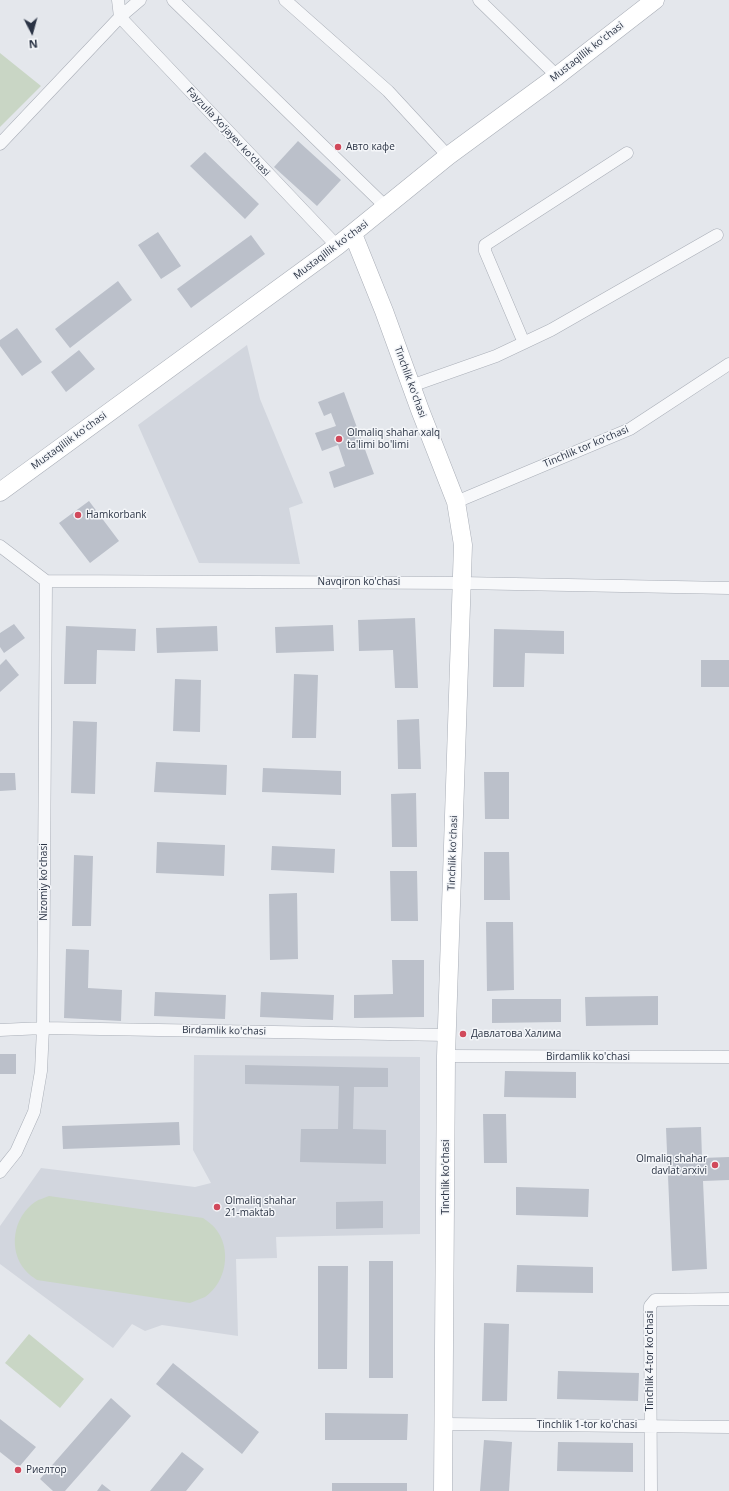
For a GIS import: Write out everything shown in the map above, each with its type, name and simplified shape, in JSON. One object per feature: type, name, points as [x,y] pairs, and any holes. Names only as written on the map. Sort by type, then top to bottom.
[{"type":"main road","name":"Mustaqillik koʻchasi","points":[[0,492],[353,234],[448,156],[557,76],[656,0]]},
{"type":"main road","name":"Tinchlik ko'chasi","points":[[353,234],[384,311],[456,502],[463,545],[446,1056],[443,1491]]},
{"type":"street","points":[[118,0],[120,17]]},
{"type":"street","points":[[0,144],[120,17],[140,0]]},
{"type":"street","points":[[173,0],[386,207]]},
{"type":"street","points":[[285,0],[388,91],[448,156]]},
{"type":"street","points":[[479,0],[557,76]]},
{"type":"street","name":"Fayzulla Xo‘jayev ko'chasi","points":[[120,17],[337,246]]},
{"type":"street","points":[[524,343],[485,251],[485,245],[627,153]]},
{"type":"street","points":[[412,386],[496,356],[551,330],[717,235]]},
{"type":"street","name":"Tinchlik tor ko'chasi","points":[[456,502],[630,429],[727,370]]},
{"type":"street","points":[[0,546],[46,581]]},
{"type":"street","name":"Navqiron ko'chasi","points":[[46,581],[461,583],[729,588]]},
{"type":"street","name":"Nizomiy ko'chasi","points":[[0,1172],[16,1152],[34,1112],[41,1071],[43,1028],[46,581]]},
{"type":"street","name":"Birdamlik ko'chasi","points":[[0,1030],[43,1028],[447,1035]]},
{"type":"street","name":"Birdamlik ko'chasi","points":[[446,1056],[729,1057]]},
{"type":"street","name":"Tinchlik 4-tor ko'chasi","points":[[650,1426],[650,1310],[652,1302],[655,1300],[729,1299]]},
{"type":"street","name":"Tinchlik 1-tor ko'chasi","points":[[444,1424],[729,1427]]},
{"type":"street","points":[[650,1426],[651,1491]]},
{"type":"shaded area","points":[[247,345],[260,399],[303,503],[289,508],[300,564],[199,563],[138,425]]},
{"type":"shaded area","name":"Olmaliq shahar 21-maktab","points":[[194,1055],[420,1057],[420,1234],[276,1237],[277,1258],[236,1259],[238,1336],[162,1325],[145,1331],[132,1324],[113,1348],[0,1264],[0,1226],[41,1168],[195,1187],[211,1183],[193,1150]]},
{"type":"green space","points":[[0,53],[41,86],[0,127]]},
{"type":"green space","points":[[49,1196],[203,1218],[215,1228],[224,1245],[225,1264],[218,1283],[205,1297],[190,1303],[37,1280],[26,1271],[20,1262],[16,1253],[15,1234],[22,1216],[28,1208],[37,1201]]},
{"type":"green space","points":[[29,1334],[84,1379],[60,1408],[5,1363]]},
{"type":"building","points":[[298,141],[341,180],[317,206],[274,167]]},
{"type":"building","points":[[205,152],[259,204],[245,219],[190,166]]},
{"type":"building","points":[[158,232],[181,266],[161,279],[138,245]]},
{"type":"building","points":[[251,235],[265,254],[191,308],[177,289]]},
{"type":"building","points":[[118,281],[132,300],[70,348],[55,329]]},
{"type":"building","points":[[17,328],[42,362],[22,376],[0,346],[0,340]]},
{"type":"building","points":[[79,350],[95,369],[66,392],[51,372]]},
{"type":"building","name":"Olmaliq shahar xalq ta'limi bo'limi","points":[[344,392],[374,474],[334,488],[329,472],[345,466],[338,445],[322,451],[315,433],[336,426],[331,413],[324,416],[318,402]]},
{"type":"building","points":[[89,501],[119,541],[90,563],[59,523]]},
{"type":"building","points":[[415,618],[418,688],[395,688],[393,650],[359,651],[358,620]]},
{"type":"building","points":[[14,624],[25,638],[4,653],[0,647],[0,633]]},
{"type":"building","points":[[333,625],[334,651],[276,653],[275,627]]},
{"type":"building","points":[[66,626],[136,629],[135,651],[97,650],[96,684],[64,684]]},
{"type":"building","points":[[217,626],[218,651],[157,653],[156,628]]},
{"type":"building","points":[[494,629],[564,631],[564,654],[525,653],[524,687],[493,687]]},
{"type":"building","points":[[6,659],[19,675],[0,692],[0,665]]},
{"type":"building","points":[[701,660],[729,660],[729,687],[701,687]]},
{"type":"building","points":[[294,674],[318,675],[316,738],[292,738]]},
{"type":"building","points":[[175,679],[201,680],[200,732],[173,731]]},
{"type":"building","points":[[419,719],[421,769],[398,769],[397,720]]},
{"type":"building","points":[[73,721],[97,722],[95,794],[71,793]]},
{"type":"building","points":[[156,762],[227,765],[226,795],[154,792]]},
{"type":"building","points":[[263,768],[341,771],[341,795],[262,792]]},
{"type":"building","points":[[484,772],[509,772],[509,819],[485,819]]},
{"type":"building","points":[[0,773],[15,773],[16,790],[0,791]]},
{"type":"building","points":[[416,793],[417,847],[392,847],[391,794]]},
{"type":"building","points":[[157,842],[225,845],[224,876],[156,873]]},
{"type":"building","points":[[272,846],[335,849],[334,873],[271,870]]},
{"type":"building","points":[[484,852],[509,852],[510,900],[484,900]]},
{"type":"building","points":[[74,855],[93,856],[91,926],[72,926]]},
{"type":"building","points":[[390,871],[417,871],[418,921],[391,921]]},
{"type":"building","points":[[297,893],[298,959],[270,960],[269,894]]},
{"type":"building","points":[[486,922],[513,922],[514,990],[487,991]]},
{"type":"building","points":[[66,949],[89,950],[88,988],[122,990],[121,1021],[64,1018]]},
{"type":"building","points":[[392,960],[424,960],[424,1017],[354,1018],[354,995],[393,994]]},
{"type":"building","points":[[155,992],[226,995],[225,1019],[154,1016]]},
{"type":"building","points":[[261,992],[334,995],[333,1020],[260,1017]]},
{"type":"building","points":[[658,996],[658,1025],[586,1026],[585,997]]},
{"type":"building","points":[[492,999],[561,999],[561,1022],[492,1023]]},
{"type":"building","points":[[0,1054],[16,1054],[16,1074],[0,1074]]},
{"type":"building","points":[[245,1065],[388,1068],[388,1087],[354,1087],[353,1129],[386,1130],[386,1164],[300,1162],[301,1129],[338,1129],[339,1086],[245,1084]]},
{"type":"building","points":[[505,1071],[576,1072],[576,1098],[504,1097]]},
{"type":"building","points":[[483,1114],[506,1114],[507,1163],[484,1163]]},
{"type":"building","points":[[179,1122],[180,1145],[63,1149],[62,1126]]},
{"type":"building","points":[[701,1127],[702,1158],[729,1157],[729,1180],[703,1181],[707,1269],[672,1271],[666,1128]]},
{"type":"building","points":[[516,1187],[589,1189],[588,1217],[516,1215]]},
{"type":"building","points":[[383,1201],[383,1228],[336,1229],[336,1202]]},
{"type":"building","points":[[369,1261],[393,1261],[393,1378],[369,1378]]},
{"type":"building","points":[[517,1265],[593,1267],[593,1293],[516,1292]]},
{"type":"building","points":[[318,1266],[348,1266],[347,1369],[318,1369]]},
{"type":"building","points":[[484,1323],[509,1324],[507,1401],[482,1401]]},
{"type":"building","points":[[173,1363],[259,1432],[242,1454],[156,1384]]},
{"type":"building","points":[[558,1371],[639,1373],[638,1401],[557,1399]]},
{"type":"building","points":[[111,1398],[131,1416],[65,1491],[53,1491],[40,1479]]},
{"type":"building","points":[[325,1413],[408,1414],[407,1440],[325,1440]]},
{"type":"building","points":[[0,1419],[36,1447],[19,1467],[0,1452]]},
{"type":"building","points":[[484,1440],[512,1442],[509,1491],[480,1491]]},
{"type":"building","points":[[558,1442],[633,1443],[633,1472],[557,1471]]},
{"type":"building","points":[[182,1452],[204,1469],[186,1491],[150,1491]]},
{"type":"building","points":[[332,1483],[407,1483],[407,1491],[332,1491]]},
{"type":"building","points":[[102,1484],[111,1491],[97,1491]]},
{"type":"place","name":"Авто кафе","points":[[338,147]]},
{"type":"place","name":"Olmaliq shahar xalq ta'limi bo'limi","points":[[339,439]]},
{"type":"place","name":"Hamkorbank","points":[[78,515]]},
{"type":"place","name":"Давлатова Халима","points":[[463,1034]]},
{"type":"place","name":"Olmaliq shahar davlat arxivi","points":[[715,1165]]},
{"type":"place","name":"Olmaliq shahar 21-maktab","points":[[217,1207]]},
{"type":"place","name":"Риелтор","points":[[18,1470]]}]
